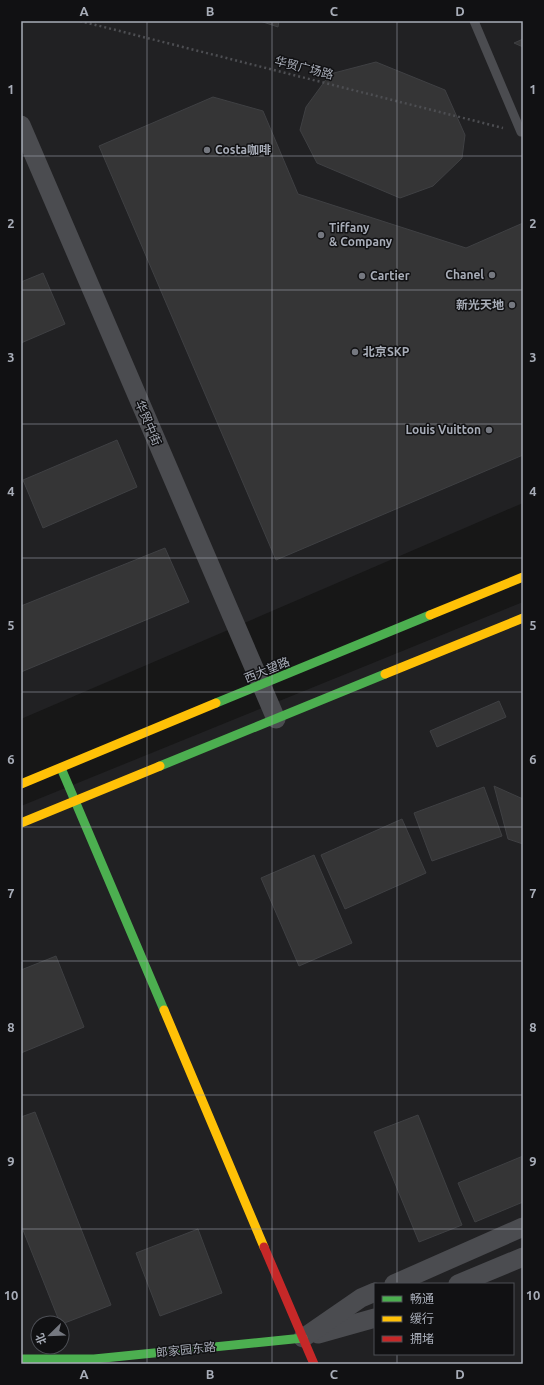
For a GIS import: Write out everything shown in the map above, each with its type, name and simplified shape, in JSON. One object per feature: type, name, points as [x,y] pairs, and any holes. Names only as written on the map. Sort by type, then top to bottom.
[{"type":"main road","name":"西大望路","points":[[21,784],[523,577]]},
{"type":"main road","points":[[21,823],[523,618]]},
{"type":"main road","points":[[60,768],[314,1364]]},
{"type":"main road","name":"郎家园东路","points":[[21,1359],[94,1359],[303,1338]]},
{"type":"street","name":"华贸中街","points":[[21,125],[260,686],[276,719]]},
{"type":"street","points":[[396,1283],[523,1227]]},
{"type":"street","points":[[460,1283],[523,1257]]},
{"type":"street","name":"郎家园东路","points":[[303,1338],[361,1298],[374,1292]]},
{"type":"street","name":"郎家园东路","points":[[303,1338],[374,1318]]},
{"type":"lane","points":[[474,21],[520,132]]},
{"type":"path","name":"华贸广场路","points":[[80,21],[520,132]]},
{"type":"shaded area","points":[[21,21],[523,21],[523,503],[21,719]]},
{"type":"shaded area","points":[[523,602],[523,1364],[21,1364],[21,806]]},
{"type":"building","points":[[260,21],[279,21],[278,27]]},
{"type":"building","points":[[523,39],[523,47],[514,43]]},
{"type":"building","points":[[376,62],[445,90],[465,135],[462,158],[433,186],[400,198],[317,163],[300,130],[306,107],[330,74]]},
{"type":"building","name":"北京SKP","points":[[213,97],[263,111],[298,194],[466,248],[523,223],[523,455],[276,560],[99,146]]},
{"type":"building","points":[[43,273],[65,324],[21,343],[21,282]]},
{"type":"building","points":[[117,440],[137,487],[43,528],[23,480]]},
{"type":"building","points":[[165,548],[189,602],[21,672],[21,606]]},
{"type":"building","points":[[499,701],[506,717],[437,747],[430,731]]},
{"type":"building","points":[[494,786],[523,799],[523,844],[508,839]]},
{"type":"building","points":[[484,787],[502,836],[432,861],[414,813]]},
{"type":"building","points":[[402,819],[426,873],[345,909],[321,855]]},
{"type":"building","points":[[314,855],[352,943],[299,966],[261,878]]},
{"type":"building","points":[[56,956],[84,1027],[21,1053],[21,970]]},
{"type":"building","points":[[35,1112],[111,1305],[70,1321],[70,1315],[57,1315],[21,1225],[21,1117]]},
{"type":"building","points":[[418,1115],[462,1225],[419,1242],[374,1132]]},
{"type":"building","points":[[523,1156],[523,1202],[475,1222],[458,1183]]},
{"type":"building","points":[[198,1229],[222,1293],[160,1316],[136,1253]]},
{"type":"traffic: fast","points":[[216,703],[430,615]]},
{"type":"traffic: fast","points":[[160,766],[385,674]]},
{"type":"traffic: fast","points":[[61,768],[164,1010]]},
{"type":"traffic: fast","points":[[21,1359],[94,1359],[303,1338]]},
{"type":"traffic: slow","points":[[430,615],[523,577]]},
{"type":"traffic: slow","points":[[385,674],[523,618]]},
{"type":"traffic: slow","points":[[21,784],[216,703]]},
{"type":"traffic: slow","points":[[21,823],[160,766]]},
{"type":"traffic: slow","points":[[164,1010],[264,1247]]},
{"type":"traffic: jam","points":[[264,1247],[314,1364]]},
{"type":"place","name":"Costa咖啡","points":[[207,150]]},
{"type":"place","name":"Tiffany & Company","points":[[321,235]]},
{"type":"place","name":"Chanel","points":[[492,275]]},
{"type":"place","name":"Cartier","points":[[362,276]]},
{"type":"place","name":"新光天地","points":[[512,305]]},
{"type":"place","name":"北京SKP","points":[[355,352]]},
{"type":"place","name":"Louis Vuitton","points":[[489,430]]}]
